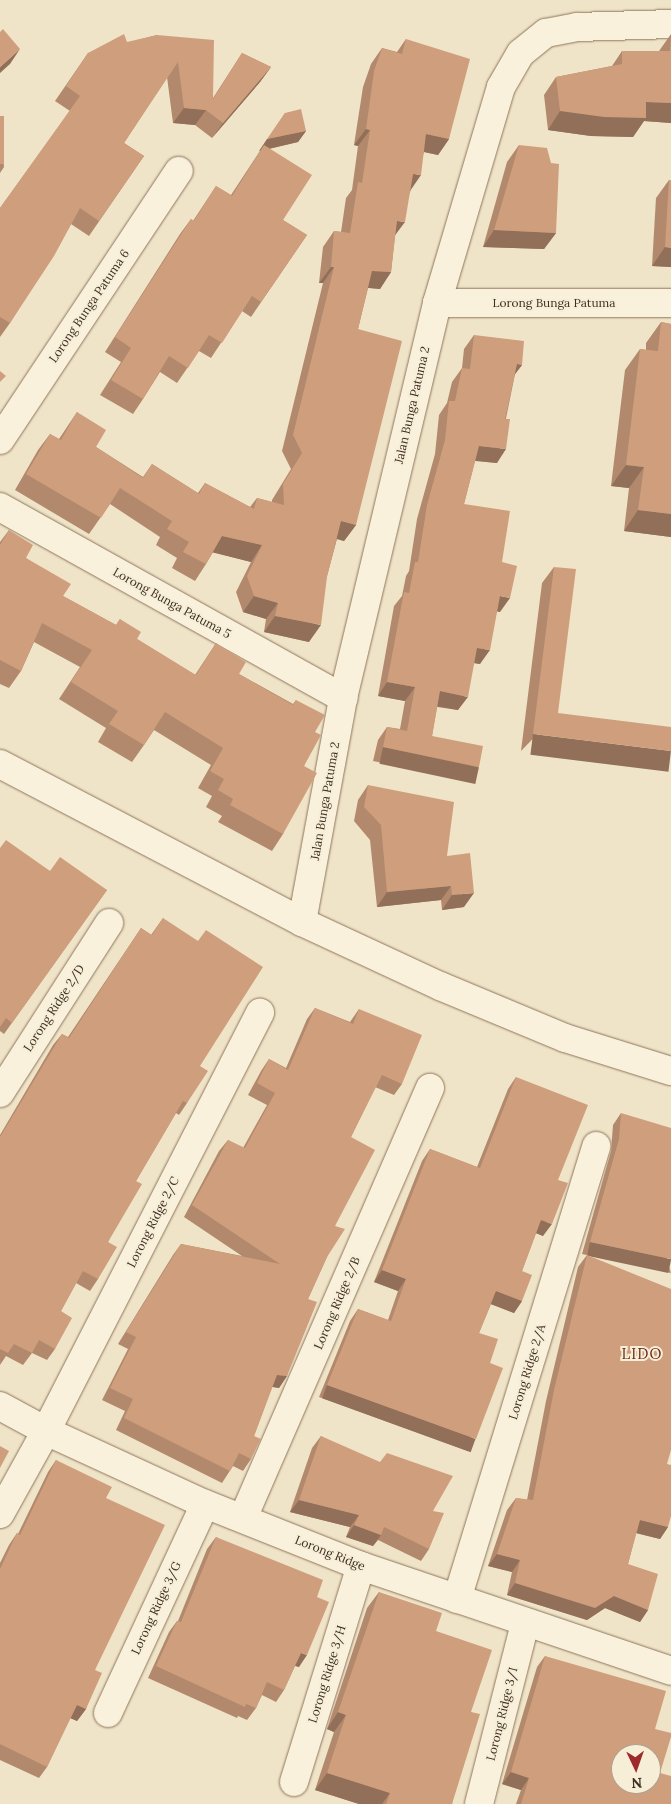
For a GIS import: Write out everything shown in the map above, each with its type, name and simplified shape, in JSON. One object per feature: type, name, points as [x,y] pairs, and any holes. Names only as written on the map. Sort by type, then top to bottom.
[{"type":"street","name":"Jalan Bunga Patuma 2","points":[[302,922],[343,698],[436,303],[502,88],[521,53],[546,33],[558,29],[671,24]]},
{"type":"street","name":"Lorong Bunga Patuma 6","points":[[0,440],[179,171]]},
{"type":"street","name":"Lorong Bunga Patuma","points":[[436,303],[671,304]]},
{"type":"street","name":"Lorong Bunga Patuma 5","points":[[0,507],[343,698]]},
{"type":"street","points":[[1,767],[302,922],[519,1020],[622,1058],[671,1071]]},
{"type":"street","name":"Lorong Ridge 2/D","points":[[0,1093],[109,923]]},
{"type":"street","name":"Lorong Ridge 2/C","points":[[0,1514],[46,1431],[260,1013]]},
{"type":"street","name":"Lorong Ridge 2/B","points":[[243,1518],[430,1088]]},
{"type":"street","name":"Lorong Ridge 2/A","points":[[457,1599],[596,1146]]},
{"type":"street","name":"Lorong Ridge","points":[[0,1406],[46,1431],[205,1504],[361,1566],[525,1624],[670,1664]]},
{"type":"street","name":"Lorong Ridge 3/G","points":[[108,1713],[205,1504]]},
{"type":"street","name":"Lorong Ridge 3/H","points":[[294,1782],[361,1566]]},
{"type":"street","name":"Lorong Ridge 3/I","points":[[479,1804],[525,1624]]},
{"type":"building","points":[[3,29],[20,49],[0,67],[0,32]]},
{"type":"building","points":[[124,34],[127,42],[157,35],[214,40],[213,99],[242,53],[271,67],[223,123],[206,110],[184,108],[178,62],[124,143],[144,156],[99,221],[80,208],[54,256],[10,323],[0,317],[0,208],[80,96],[66,86],[88,53]]},
{"type":"building","points":[[671,36],[671,103],[646,102],[646,118],[604,117],[560,111],[556,77],[622,64],[622,51],[670,51]]},
{"type":"building","points":[[406,39],[470,59],[449,139],[426,134],[421,175],[413,174],[405,222],[397,221],[391,272],[372,271],[358,329],[402,341],[356,525],[341,521],[327,577],[321,625],[275,616],[278,603],[254,596],[247,576],[262,545],[222,536],[206,564],[183,552],[189,542],[167,529],[172,521],[120,488],[101,518],[26,474],[50,434],[61,440],[77,412],[106,430],[96,447],[143,478],[152,464],[199,494],[205,483],[254,509],[257,498],[284,505],[283,484],[302,453],[293,435],[334,267],[331,267],[334,231],[350,233],[358,182],[362,183],[370,130],[366,129],[374,71],[382,48],[402,54]]},
{"type":"building","points":[[301,109],[306,131],[267,139],[285,113]]},
{"type":"building","points":[[0,116],[4,116],[4,164],[0,164]]},
{"type":"building","points":[[264,145],[312,175],[283,220],[307,235],[261,302],[252,296],[222,343],[209,335],[188,368],[169,356],[143,399],[111,380],[131,348],[115,337],[191,219],[194,221],[216,186],[232,196]]},
{"type":"building","points":[[519,145],[547,148],[551,163],[559,164],[556,233],[494,230]]},
{"type":"building","points":[[669,180],[671,180],[671,248],[665,247]]},
{"type":"building","points":[[661,322],[671,324],[671,514],[638,510],[644,467],[626,465],[640,349],[658,351]]},
{"type":"building","points":[[474,335],[524,341],[522,365],[517,364],[505,419],[510,419],[506,449],[479,446],[464,504],[510,511],[502,562],[517,566],[510,598],[500,596],[490,650],[477,648],[468,697],[440,691],[432,736],[483,746],[479,767],[383,747],[387,727],[407,731],[415,687],[387,682],[404,592],[409,593],[415,562],[418,562],[427,505],[445,440],[449,401],[455,401],[462,368],[470,369]]},
{"type":"building","points":[[0,371],[6,376],[0,382]]},
{"type":"building","points":[[9,530],[33,545],[26,558],[71,584],[63,596],[116,625],[120,619],[141,632],[137,639],[196,675],[216,643],[246,662],[239,674],[293,705],[296,700],[325,715],[315,732],[321,735],[304,766],[317,773],[283,834],[230,805],[233,799],[218,790],[224,779],[210,771],[223,748],[165,712],[144,745],[109,724],[118,711],[71,682],[92,650],[42,623],[21,671],[0,660],[0,545]]},
{"type":"building","points":[[554,567],[576,569],[558,713],[671,727],[671,751],[533,734]]},
{"type":"building","points":[[368,785],[454,802],[447,856],[470,853],[474,893],[452,895],[451,886],[387,892],[381,825],[364,807]]},
{"type":"building","points":[[6,840],[50,871],[60,857],[107,890],[12,1023],[6,1018],[0,1027],[0,848]]},
{"type":"building","points":[[163,918],[198,941],[206,930],[263,967],[200,1066],[208,1071],[187,1103],[183,1101],[136,1181],[142,1184],[108,1242],[117,1247],[98,1279],[83,1271],[61,1311],[72,1318],[55,1349],[39,1340],[32,1353],[14,1344],[8,1353],[0,1349],[0,1137],[62,1034],[69,1038],[141,928],[152,935]]},
{"type":"building","points":[[315,1008],[353,1024],[359,1009],[422,1035],[402,1084],[382,1075],[351,1137],[375,1150],[335,1226],[345,1229],[327,1257],[308,1299],[317,1302],[287,1376],[277,1375],[254,1436],[261,1439],[251,1459],[239,1453],[230,1471],[124,1418],[133,1399],[110,1388],[136,1337],[126,1332],[181,1244],[280,1264],[192,1205],[228,1140],[245,1148],[275,1093],[257,1083],[269,1059],[288,1070]]},
{"type":"building","points":[[516,1077],[588,1105],[558,1180],[568,1183],[552,1224],[541,1220],[522,1271],[532,1275],[522,1301],[496,1291],[479,1333],[498,1339],[490,1363],[503,1368],[476,1439],[327,1385],[358,1309],[391,1321],[406,1279],[382,1270],[430,1149],[480,1168]]},
{"type":"building","points":[[621,1113],[671,1128],[671,1259],[590,1242],[619,1139]]},
{"type":"building","points":[[587,1255],[671,1289],[671,1450],[667,1464],[671,1465],[671,1516],[668,1527],[640,1520],[628,1564],[658,1574],[648,1610],[614,1596],[595,1608],[515,1583],[520,1560],[497,1554],[516,1498],[533,1500],[554,1390]]},
{"type":"building","points":[[321,1436],[380,1462],[387,1453],[453,1476],[433,1511],[444,1513],[429,1549],[384,1527],[381,1535],[354,1525],[359,1515],[299,1500]]},
{"type":"building","points":[[0,1446],[9,1451],[0,1468]]},
{"type":"building","points":[[56,1460],[112,1487],[106,1498],[165,1525],[95,1670],[102,1673],[86,1709],[77,1705],[47,1767],[0,1744],[0,1569],[17,1533],[20,1535]]},
{"type":"building","points":[[216,1537],[323,1580],[317,1597],[329,1602],[307,1655],[301,1653],[284,1690],[267,1682],[256,1708],[246,1704],[245,1707],[156,1666],[177,1621],[181,1622]]},
{"type":"building","points":[[379,1592],[442,1613],[436,1631],[492,1650],[471,1712],[480,1714],[452,1804],[386,1804],[390,1793],[327,1773],[346,1715],[338,1712]]},
{"type":"building","points":[[545,1656],[666,1691],[655,1729],[671,1733],[661,1770],[661,1744],[611,1744],[611,1794],[661,1794],[661,1773],[671,1776],[671,1804],[521,1804],[529,1778],[511,1772]]},
{"type":"district","name":"LIDO","points":[[642,1354]]}]
